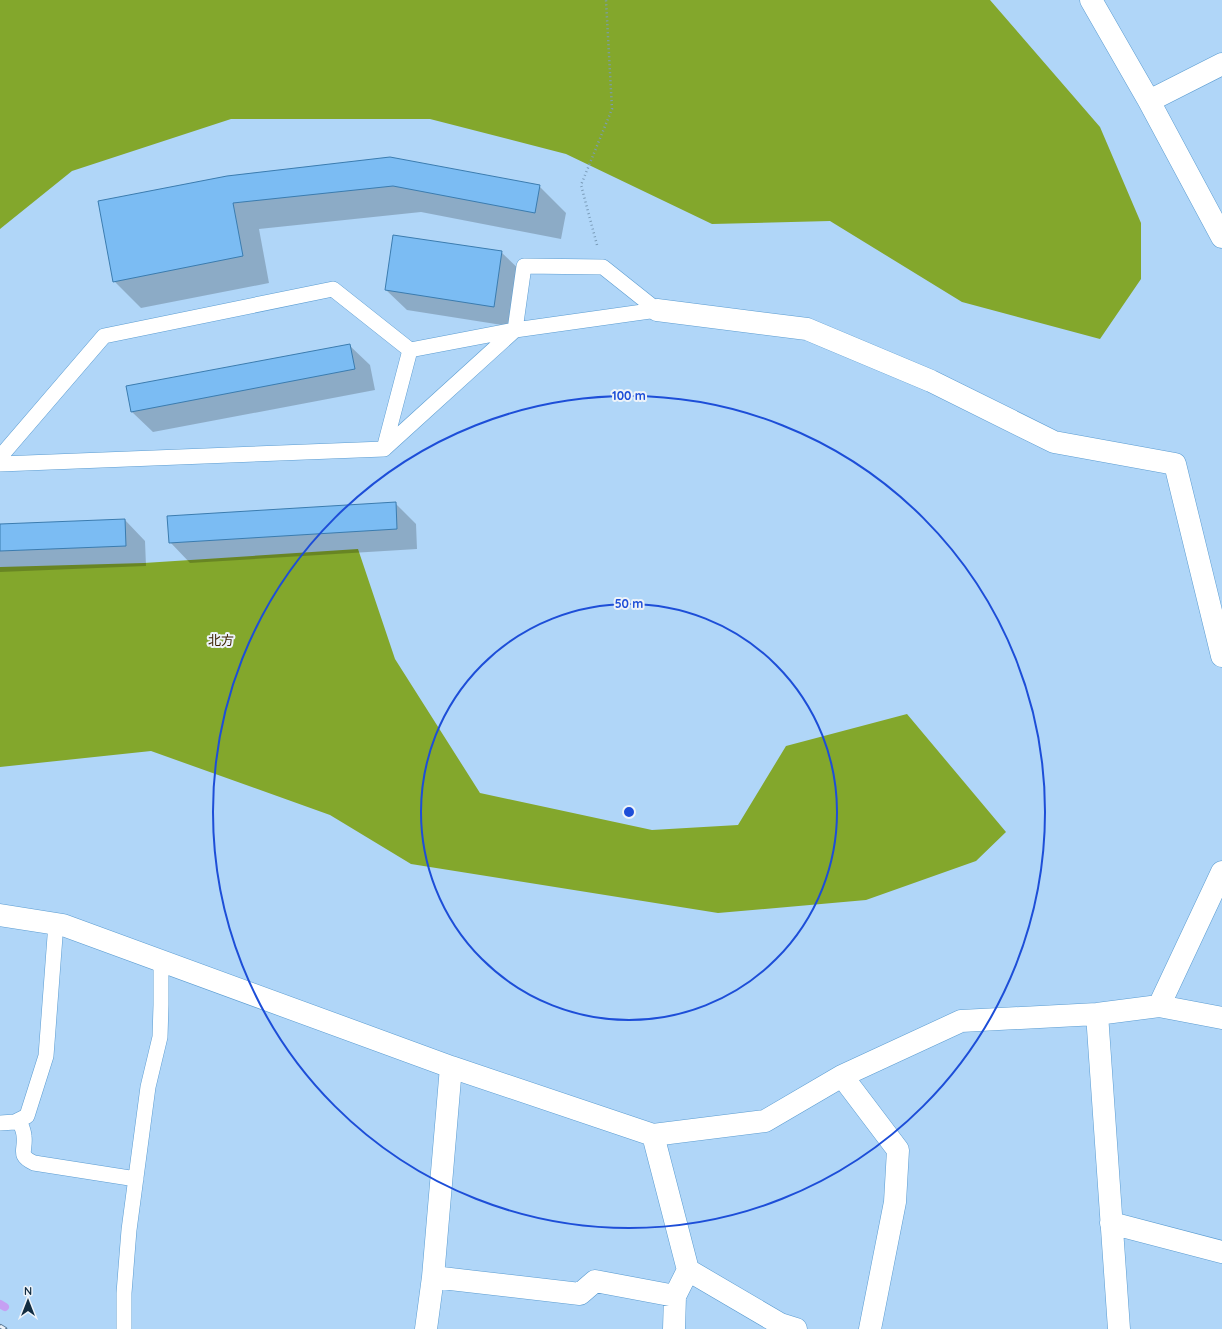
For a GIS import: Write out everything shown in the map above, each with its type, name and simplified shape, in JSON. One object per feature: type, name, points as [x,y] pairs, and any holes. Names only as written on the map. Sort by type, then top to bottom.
[{"type":"street","points":[[1091,0],[1150,101],[1222,237]]},
{"type":"street","points":[[1150,101],[1222,64]]},
{"type":"street","points":[[657,310],[807,329],[931,381],[1054,442],[1175,464],[1222,656]]},
{"type":"street","points":[[1159,1006],[1222,872]]},
{"type":"street","points":[[0,915],[63,925],[451,1067],[653,1135],[765,1121],[842,1076],[961,1022],[1097,1014],[1159,1006],[1222,1018]]},
{"type":"street","points":[[1097,1014],[1118,1329]]},
{"type":"street","points":[[426,1329],[433,1277],[451,1067]]},
{"type":"street","points":[[842,1076],[898,1150],[895,1202],[870,1329]]},
{"type":"street","points":[[653,1135],[688,1270],[675,1296],[674,1329]]},
{"type":"street","points":[[1111,1223],[1222,1252]]},
{"type":"street","points":[[688,1270],[780,1324],[796,1329]]},
{"type":"street","points":[[433,1277],[580,1294],[595,1281],[675,1296]]},
{"type":"lane","points":[[0,464],[384,449],[515,330],[524,266],[603,267],[657,310]]},
{"type":"lane","points":[[0,457],[104,336],[333,289],[410,350],[515,330],[657,310]]},
{"type":"lane","points":[[384,449],[410,350]]},
{"type":"lane","points":[[0,1123],[15,1122],[27,1116],[46,1056],[56,923]]},
{"type":"lane","points":[[124,1329],[124,1293],[129,1230],[148,1087],[160,1037],[162,961]]},
{"type":"lane","points":[[20,1120],[24,1136],[23,1154],[26,1159],[34,1163],[136,1179]]},
{"type":"path","points":[[603,267],[581,185],[612,109],[606,0]]},
{"type":"green space","points":[[0,0],[990,0],[1100,127],[1141,223],[1141,279],[1100,339],[962,302],[830,221],[712,224],[566,154],[430,119],[231,119],[72,171],[0,229]]},
{"type":"green space","points":[[358,549],[395,659],[480,793],[652,830],[738,825],[786,746],[907,714],[1006,832],[976,861],[866,900],[718,913],[411,864],[330,815],[151,751],[0,767],[0,567],[144,563]]},
{"type":"building","points":[[390,157],[540,185],[535,213],[393,186],[233,203],[243,256],[113,282],[98,201],[227,176]]},
{"type":"building","points":[[393,235],[502,251],[494,307],[385,290]]},
{"type":"building","points":[[350,344],[355,369],[131,412],[126,386]]},
{"type":"building","points":[[396,502],[397,529],[169,543],[167,516]]},
{"type":"building","points":[[125,519],[126,546],[0,551],[0,524]]},
{"type":"waterway","points":[[0,1304],[5,1307]]},
{"type":"railway","points":[[0,1326],[5,1329]]},
{"type":"district","name":"北方","points":[[221,640]]}]
